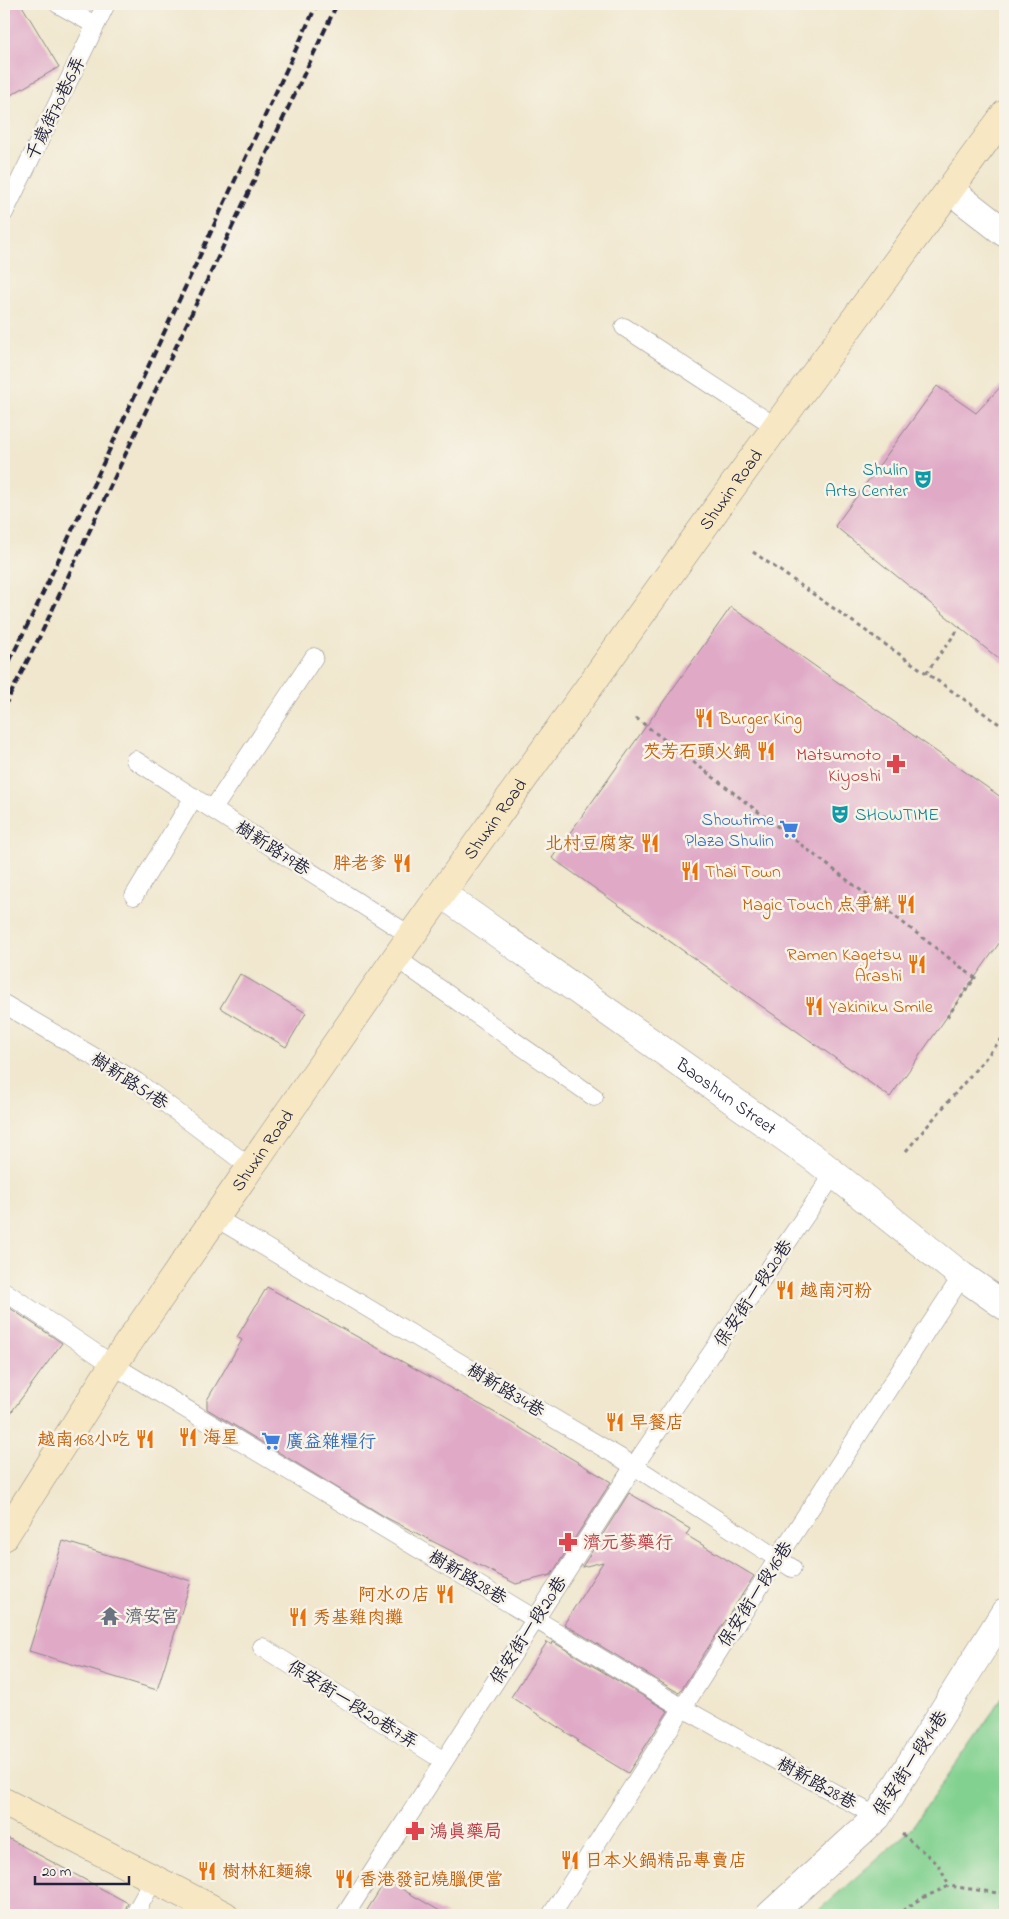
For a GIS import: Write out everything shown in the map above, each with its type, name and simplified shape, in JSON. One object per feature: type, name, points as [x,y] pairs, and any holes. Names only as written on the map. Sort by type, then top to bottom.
[{"type":"main road","name":"Shuxin Road","points":[[4,1537],[113,1365],[404,947],[776,427],[1005,114]]},
{"type":"main road","points":[[4,1802],[224,1915]]},
{"type":"street","points":[[950,190],[1005,233]]},
{"type":"street","name":"Baoshun Street","points":[[442,894],[814,1158],[962,1276],[1005,1306]]},
{"type":"street","name":"保安街一段14巷","points":[[770,1915],[877,1817],[1005,1612]]},
{"type":"lane","points":[[58,4],[95,25]]},
{"type":"lane","name":"千歲街70巷6弄","points":[[4,212],[106,4]]},
{"type":"lane","points":[[624,327],[776,427]]},
{"type":"lane","points":[[213,809],[314,657]]},
{"type":"lane","name":"樹新路79巷","points":[[135,760],[213,809],[404,947],[594,1097]]},
{"type":"lane","points":[[134,896],[194,797]]},
{"type":"lane","name":"樹新路51巷","points":[[4,1004],[137,1082],[250,1167]]},
{"type":"lane","name":"保安街一段20巷","points":[[345,1915],[634,1466],[834,1174]]},
{"type":"lane","name":"樹新路34巷","points":[[216,1218],[634,1466],[785,1563]]},
{"type":"lane","name":"保安街一段16巷","points":[[551,1915],[683,1708],[785,1563],[962,1276]]},
{"type":"lane","name":"樹新路28巷","points":[[4,1291],[113,1365],[683,1708],[877,1817]]},
{"type":"lane","name":"保安街一段20巷7弄","points":[[262,1647],[444,1761]]},
{"type":"lane","points":[[134,1915],[154,1879]]},
{"type":"path","points":[[753,552],[1005,728]]},
{"type":"path","points":[[926,673],[960,627]]},
{"type":"path","points":[[636,718],[975,978],[947,1017]]},
{"type":"path","points":[[906,1150],[1005,1035]]},
{"type":"path","points":[[877,1817],[894,1828],[938,1864],[949,1886]]},
{"type":"path","points":[[896,1915],[920,1899],[949,1886],[1005,1894],[998,1915]]},
{"type":"green space","points":[[1005,1694],[1005,1915],[813,1915],[910,1830]]},
{"type":"building","points":[[4,4],[21,4],[59,67],[4,99]]},
{"type":"building","points":[[1005,382],[1005,664],[835,526],[937,386],[976,413]]},
{"type":"building","name":"Showtime Plaza Shulin","points":[[731,607],[1005,800],[1005,935],[890,1097],[552,858]]},
{"type":"building","points":[[240,974],[306,1013],[286,1047],[220,1008]]},
{"type":"building","points":[[267,1287],[490,1410],[611,1482],[551,1575],[516,1584],[387,1518],[207,1409],[207,1400],[242,1340],[237,1337]]},
{"type":"building","points":[[4,1304],[62,1343],[4,1422]]},
{"type":"building","points":[[629,1493],[690,1529],[686,1535],[754,1576],[679,1693],[564,1624],[603,1562],[582,1567]]},
{"type":"building","name":"濟安宮","points":[[63,1541],[191,1581],[157,1690],[29,1651]]},
{"type":"building","points":[[547,1642],[552,1645],[553,1642],[668,1711],[628,1773],[577,1742],[578,1740],[511,1697]]},
{"type":"building","points":[[4,1836],[128,1903],[123,1915],[4,1915]]},
{"type":"building","points":[[386,1880],[447,1915],[364,1915]]},
{"type":"railway","points":[[4,672],[34,612],[317,4]]},
{"type":"railway","points":[[4,707],[41,634],[337,4]]},
{"type":"place","name":"Shulin Arts Center","points":[[923,479]]},
{"type":"place","name":"Burger King","points":[[704,718]]},
{"type":"place","name":"芡芳石頭火鍋","points":[[766,751]]},
{"type":"place","name":"Matsumoto Kiyoshi","points":[[896,764]]},
{"type":"place","name":"SHOWTIME","points":[[840,814]]},
{"type":"place","name":"Showtime Plaza Shulin","points":[[789,829]]},
{"type":"place","name":"北村豆腐家","points":[[650,843]]},
{"type":"place","name":"胖老爹","points":[[402,863]]},
{"type":"place","name":"Thai Town","points":[[690,871]]},
{"type":"place","name":"Magic Touch 点爭鮮","points":[[906,904]]},
{"type":"place","name":"Ramen Kagetsu Arashi","points":[[917,964]]},
{"type":"place","name":"Yakiniku Smile","points":[[814,1006]]},
{"type":"place","name":"越南河粉","points":[[785,1290]]},
{"type":"place","name":"早餐店","points":[[615,1422]]},
{"type":"place","name":"海星","points":[[188,1437]]},
{"type":"place","name":"越南168小吃","points":[[145,1439]]},
{"type":"place","name":"廣益雜糧行","points":[[271,1441]]},
{"type":"place","name":"濟元蔘藥行","points":[[568,1542]]},
{"type":"place","name":"阿水の店","points":[[445,1594]]},
{"type":"place","name":"濟安宮","points":[[110,1616]]},
{"type":"place","name":"秀基雞肉攤","points":[[298,1617]]},
{"type":"place","name":"鴻真藥局","points":[[415,1831]]},
{"type":"place","name":"日本火鍋精品專賣店","points":[[570,1860]]},
{"type":"place","name":"樹林紅麵線","points":[[207,1871]]},
{"type":"place","name":"香港發記燒臘便當","points":[[344,1879]]}]
